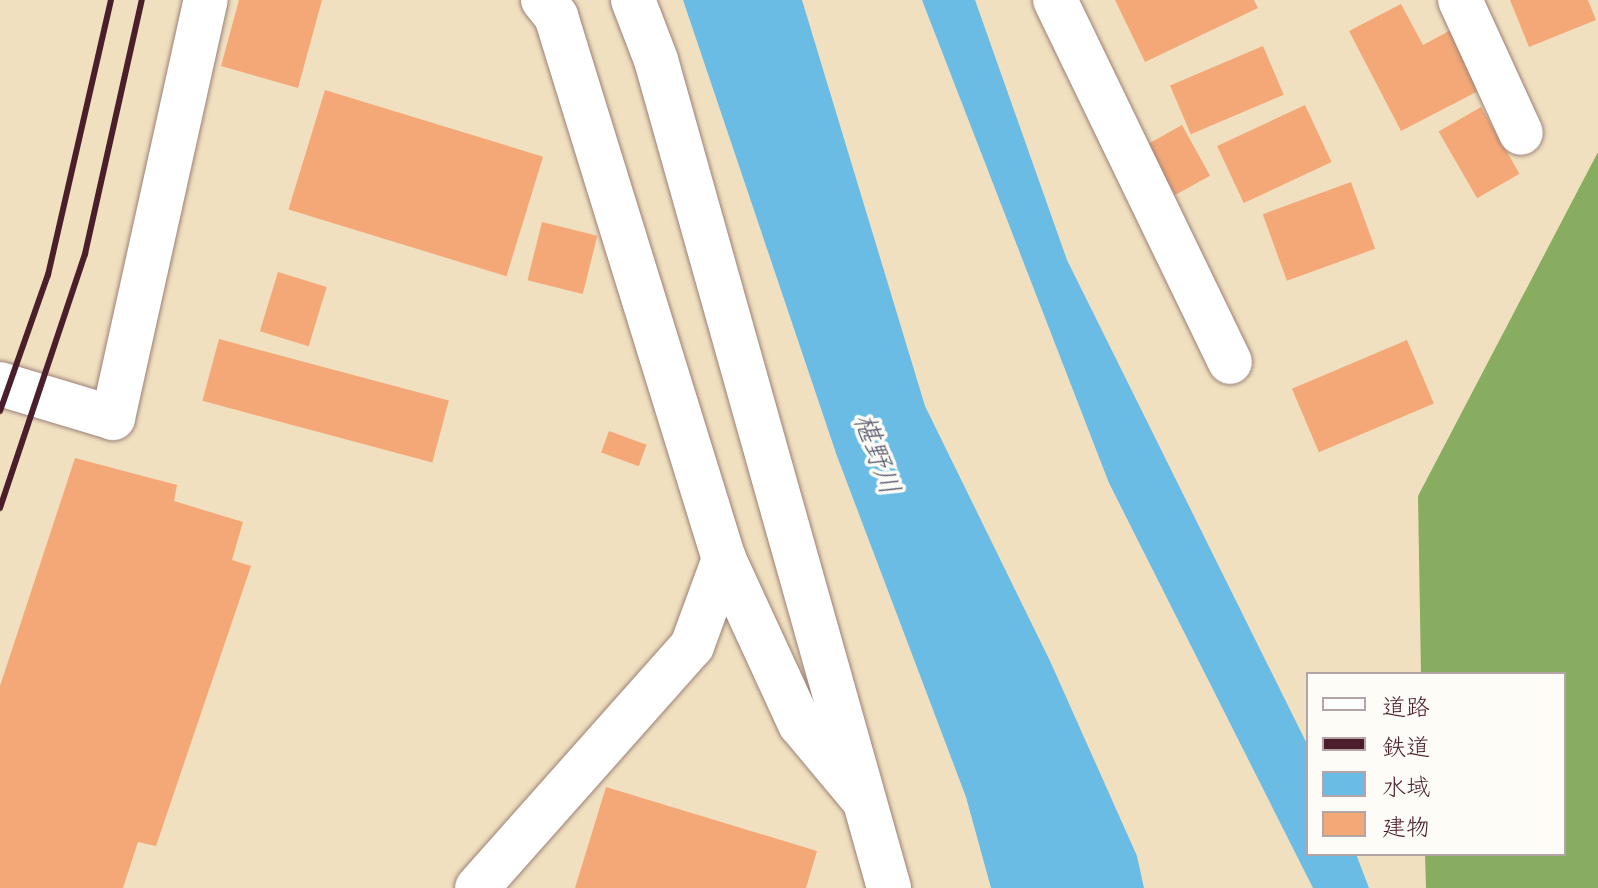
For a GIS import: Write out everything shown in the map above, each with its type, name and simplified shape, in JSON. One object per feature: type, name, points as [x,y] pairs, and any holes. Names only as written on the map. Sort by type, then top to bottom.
[{"type":"street","points":[[0,384],[113,418],[206,0]]},
{"type":"street","points":[[543,0],[556,16],[724,559],[800,724],[866,803]]},
{"type":"street","points":[[633,0],[656,60],[889,888]]},
{"type":"street","points":[[1055,0],[1230,362]]},
{"type":"street","points":[[1460,0],[1521,133]]},
{"type":"street","points":[[477,888],[692,646],[724,559]]},
{"type":"green space","points":[[1598,152],[1598,888],[1426,888],[1425,856],[1566,856],[1566,672],[1421,672],[1418,496]]},
{"type":"water","name":"椹野川","points":[[683,0],[802,0],[925,406],[1050,661],[1137,856],[1144,888],[991,888],[966,797],[837,456]]},
{"type":"water","points":[[922,0],[975,0],[1067,260],[1306,742],[1306,856],[1357,856],[1369,888],[1313,888],[1109,483]]},
{"type":"building","points":[[239,0],[322,0],[298,88],[221,66]]},
{"type":"building","points":[[1115,0],[1254,0],[1258,8],[1145,62]]},
{"type":"building","points":[[1510,0],[1588,0],[1596,20],[1529,47]]},
{"type":"building","points":[[1401,4],[1423,45],[1451,30],[1482,89],[1401,131],[1349,31]]},
{"type":"building","points":[[1263,46],[1284,95],[1191,134],[1170,85]]},
{"type":"building","points":[[325,90],[543,157],[506,276],[288,210]]},
{"type":"building","points":[[1305,105],[1332,162],[1244,203],[1217,146]]},
{"type":"building","points":[[1481,107],[1520,174],[1477,198],[1439,132]]},
{"type":"building","points":[[1182,125],[1210,176],[1175,195],[1147,144]]},
{"type":"building","points":[[1351,182],[1375,249],[1287,281],[1263,214]]},
{"type":"building","points":[[542,222],[597,236],[583,294],[527,280]]},
{"type":"building","points":[[278,272],[327,287],[309,346],[260,331]]},
{"type":"building","points":[[219,339],[449,401],[432,462],[202,401]]},
{"type":"building","points":[[1407,340],[1434,404],[1319,452],[1292,389]]},
{"type":"building","points":[[609,431],[647,445],[639,466],[601,453]]},
{"type":"building","points":[[75,458],[177,485],[174,501],[243,522],[232,560],[251,566],[156,846],[138,842],[123,888],[0,888],[0,686]]},
{"type":"building","points":[[606,787],[817,851],[806,888],[575,888]]},
{"type":"railway","points":[[0,411],[48,275],[111,0]]},
{"type":"railway","points":[[0,508],[85,254],[142,0]]}]
